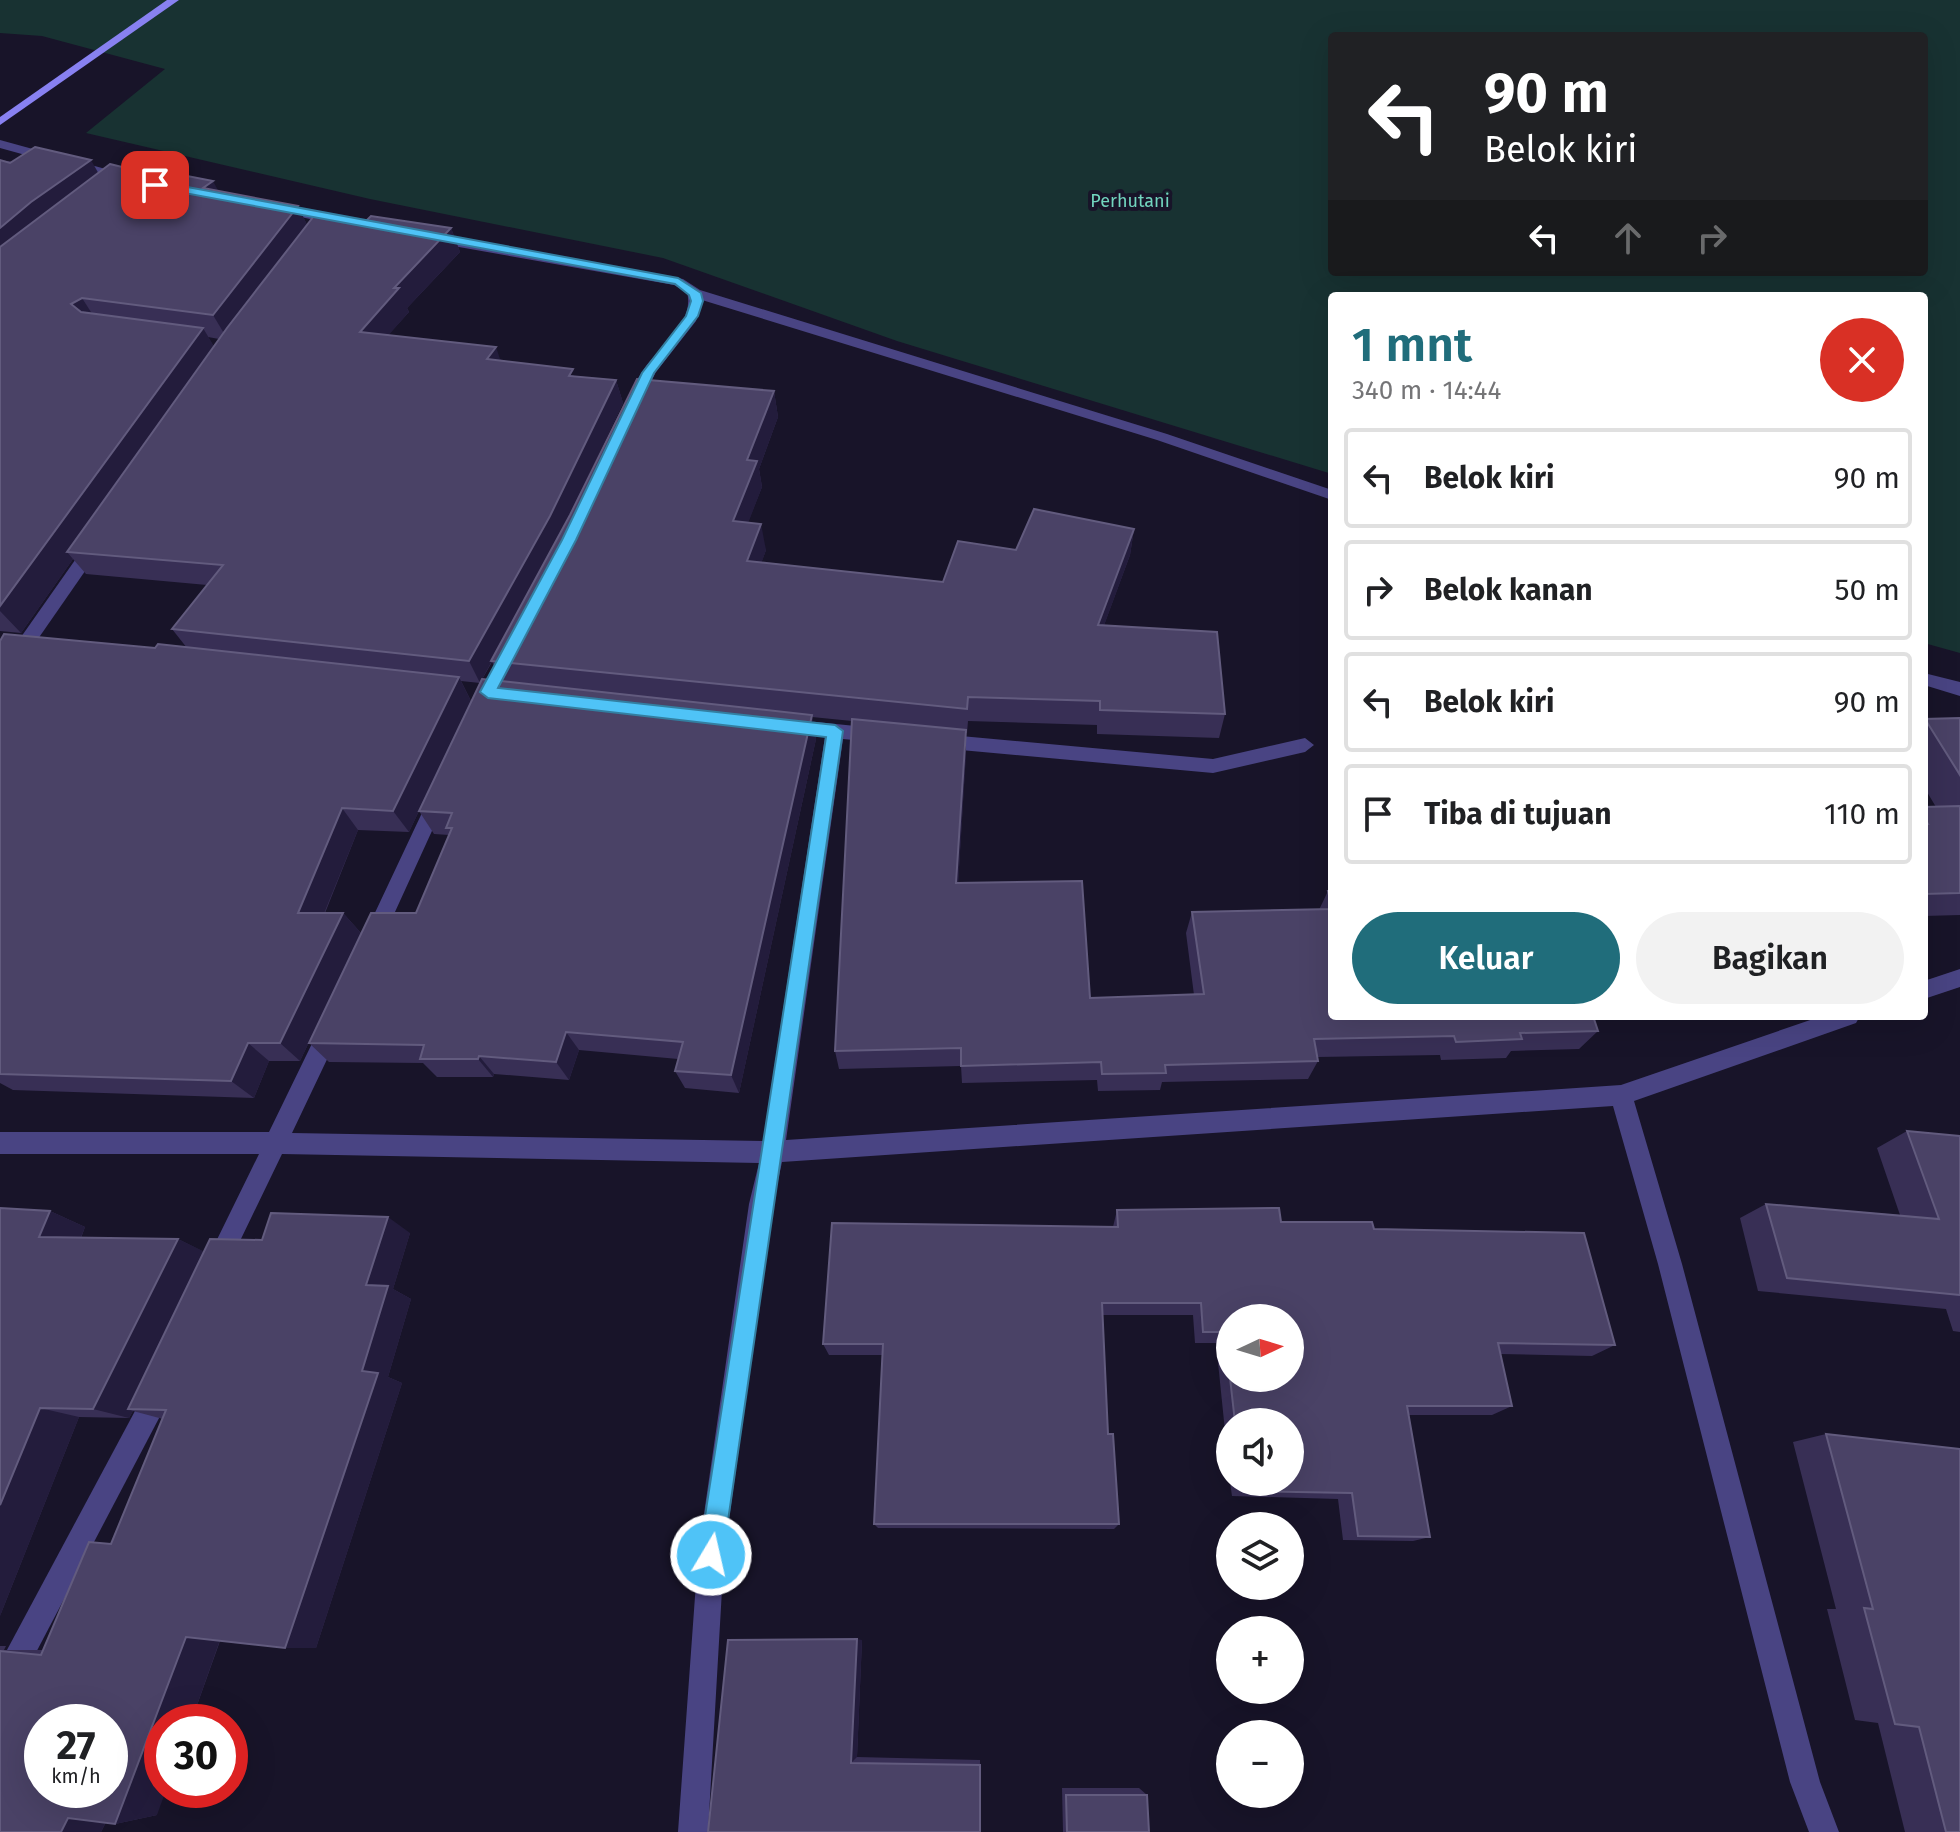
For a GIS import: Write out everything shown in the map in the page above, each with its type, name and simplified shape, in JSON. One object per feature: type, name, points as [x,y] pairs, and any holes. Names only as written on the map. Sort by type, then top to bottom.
[{"type":"main road","points":[[0,122],[174,0]]},
{"type":"street","points":[[0,144],[128,183]]},
{"type":"street","points":[[267,206],[324,225],[359,224]]},
{"type":"street","points":[[418,235],[678,282],[695,293],[1162,437],[1328,494]]},
{"type":"street","points":[[628,414],[648,373],[692,316],[697,301],[695,293]]},
{"type":"street","points":[[0,680],[34,643],[98,539]]},
{"type":"street","points":[[0,640],[34,643]]},
{"type":"street","points":[[1928,680],[1960,689]]},
{"type":"street","points":[[772,724],[1213,766],[1305,745]]},
{"type":"street","points":[[693,1832],[711,1555],[761,1204],[773,1152],[835,731]]},
{"type":"street","points":[[369,946],[448,777]]},
{"type":"street","points":[[1928,989],[1960,978]]},
{"type":"street","points":[[207,1286],[336,1016]]},
{"type":"street","points":[[0,1143],[277,1143],[773,1152],[1621,1095],[1837,1020]]},
{"type":"street","points":[[1621,1095],[1670,1264],[1805,1782],[1824,1832]]},
{"type":"street","points":[[0,1692],[150,1412],[169,1370]]},
{"type":"green space","name":"Perhutani","points":[[0,0],[1960,0],[1960,653],[1928,644],[1928,292],[1328,292],[1328,473],[897,341],[663,258],[370,199],[86,133],[165,69],[42,36],[0,33]]},
{"type":"building","points":[[35,147],[91,160],[0,228],[0,160],[10,163]]},
{"type":"building","points":[[110,164],[126,168],[131,165],[213,181],[203,188],[298,206],[213,315],[82,298],[71,304],[81,312],[203,328],[0,606],[0,247]]},
{"type":"building","points":[[317,212],[366,221],[371,216],[451,228],[394,288],[399,288],[360,332],[496,347],[487,359],[573,369],[569,376],[616,380],[550,516],[469,661],[172,629],[223,565],[67,552],[227,328]]},
{"type":"building","points":[[637,379],[774,391],[747,460],[757,461],[733,521],[761,524],[747,561],[943,582],[958,541],[1016,550],[1034,509],[1134,529],[1098,625],[1217,632],[1225,714],[1100,710],[1100,701],[968,697],[967,709],[491,661],[570,515]]},
{"type":"building","points":[[4,634],[155,648],[158,644],[459,677],[393,811],[342,808],[298,913],[343,913],[280,1043],[248,1043],[231,1081],[0,1074],[0,641]]},
{"type":"building","points":[[482,679],[812,715],[731,1075],[675,1071],[683,1042],[566,1032],[556,1062],[479,1056],[478,1059],[420,1059],[424,1045],[309,1043],[371,913],[416,913],[452,828],[446,828],[452,813],[419,811]]},
{"type":"building","points":[[1960,718],[1960,775],[1928,724],[1928,719]]},
{"type":"building","points":[[852,719],[966,730],[956,883],[1082,881],[1090,998],[1204,994],[1192,912],[1328,909],[1328,1020],[1594,1020],[1598,1031],[1520,1033],[1522,1039],[1456,1042],[1454,1036],[1314,1039],[1318,1061],[1165,1065],[1166,1073],[1102,1074],[1101,1062],[961,1066],[961,1048],[835,1051]]},
{"type":"building","points":[[1960,806],[1960,893],[1928,894],[1928,807]]},
{"type":"building","points":[[1907,1131],[1960,1136],[1960,1295],[1787,1278],[1766,1204],[1939,1219]]},
{"type":"building","points":[[0,1208],[50,1211],[39,1237],[178,1239],[93,1409],[40,1408],[0,1505]]},
{"type":"building","points":[[1279,1208],[1281,1222],[1372,1222],[1374,1229],[1584,1233],[1615,1345],[1498,1343],[1512,1406],[1407,1406],[1430,1537],[1358,1536],[1352,1493],[1304,1492],[1304,1408],[1233,1408],[1232,1392],[1304,1392],[1304,1304],[1216,1304],[1216,1332],[1203,1332],[1201,1303],[1102,1303],[1108,1434],[1113,1434],[1119,1524],[874,1524],[883,1344],[823,1344],[832,1223],[1118,1227],[1117,1210]]},
{"type":"building","points":[[271,1213],[388,1217],[366,1285],[388,1286],[362,1371],[378,1373],[285,1648],[186,1637],[161,1704],[144,1704],[144,1748],[128,1790],[128,1704],[24,1704],[24,1808],[121,1808],[115,1824],[68,1818],[61,1832],[0,1832],[0,1651],[41,1655],[89,1542],[111,1544],[166,1410],[128,1409],[210,1239],[262,1240]]},
{"type":"building","points":[[1826,1434],[1960,1449],[1960,1832],[1946,1832],[1919,1727],[1895,1724],[1864,1608],[1873,1609]]},
{"type":"building","points":[[857,1639],[851,1763],[980,1765],[980,1832],[708,1832],[728,1640]]},
{"type":"building","points":[[1066,1795],[1147,1795],[1149,1832],[1067,1832]]},
{"type":"route","points":[[155,185],[678,282],[693,290],[697,297],[692,316],[648,373],[569,540],[488,692],[835,731],[773,1152],[761,1204],[711,1555]]}]
